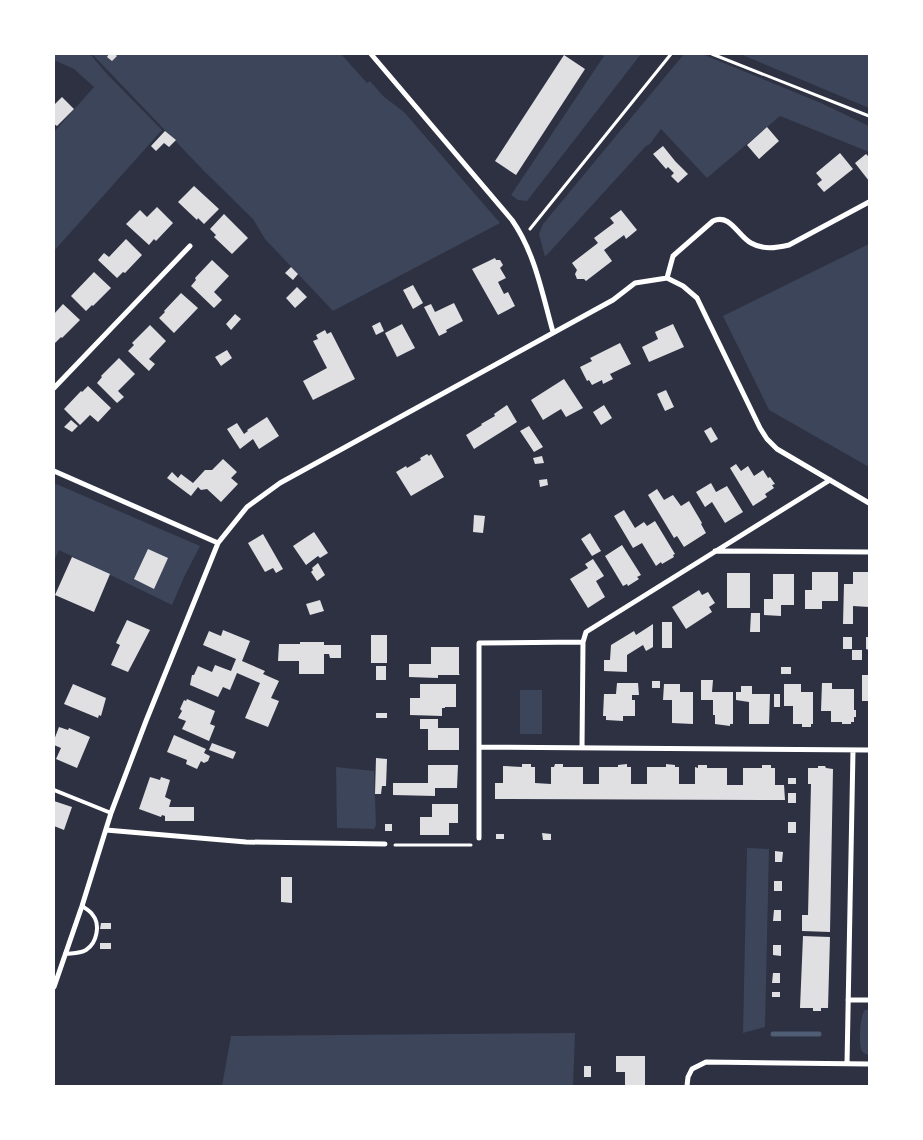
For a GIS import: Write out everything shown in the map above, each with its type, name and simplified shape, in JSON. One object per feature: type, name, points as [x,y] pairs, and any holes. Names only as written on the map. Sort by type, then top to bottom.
[{"type":"street","points":[[371,54],[512,220],[532,256],[553,332]]},
{"type":"street","points":[[667,278],[673,256],[713,221],[718,219],[724,219],[730,223],[750,243],[761,247],[779,248],[789,245],[869,202]]},
{"type":"street","points":[[54,388],[190,246]]},
{"type":"street","points":[[54,987],[111,813],[218,543],[247,507],[280,483],[613,300],[635,283],[667,278],[683,286],[697,298],[767,439],[791,458],[869,502]]},
{"type":"street","points":[[54,471],[218,543]]},
{"type":"street","points":[[582,748],[583,642],[586,632],[830,480]]},
{"type":"street","points":[[715,552],[869,552]]},
{"type":"street","points":[[479,838],[479,643],[583,642]]},
{"type":"street","points":[[479,747],[869,750]]},
{"type":"street","points":[[847,1064],[854,750]]},
{"type":"street","points":[[106,830],[246,842],[385,844]]},
{"type":"street","points":[[848,1000],[869,1000]]},
{"type":"street","points":[[687,1086],[688,1077],[692,1069],[706,1062],[869,1064]]},
{"type":"lane","points":[[54,790],[111,813]]},
{"type":"lane","points":[[65,954],[79,953],[86,950],[93,943],[96,935],[97,923],[92,914],[82,906]]},
{"type":"path","points":[[523,237],[671,54]]},
{"type":"path","points":[[712,54],[869,116]]},
{"type":"path","points":[[385,844],[479,845],[479,838]]},
{"type":"shaded area","points":[[54,54],[90,54],[162,130],[54,251],[54,132],[94,87],[74,69],[54,60]]},
{"type":"shaded area","points":[[92,54],[341,54],[367,83],[370,81],[383,96],[404,112],[500,223],[333,311],[265,239],[253,219],[204,171]]},
{"type":"shaded area","points":[[599,54],[641,54],[527,201],[518,200],[511,195],[604,56]]},
{"type":"shaded area","points":[[684,54],[702,54],[821,103],[869,126],[869,152],[780,116],[707,178],[661,129],[650,144],[646,146],[545,257],[539,234],[543,224]]},
{"type":"shaded area","points":[[740,54],[869,54],[869,108]]},
{"type":"shaded area","points":[[869,244],[869,467],[769,410],[723,316]]},
{"type":"shaded area","points":[[54,483],[200,546],[172,605],[59,550],[54,561]]},
{"type":"shaded area","points":[[520,690],[542,690],[542,734],[520,734]]},
{"type":"shaded area","points":[[336,767],[374,771],[376,825],[374,829],[337,828]]},
{"type":"shaded area","points":[[747,848],[769,849],[765,1027],[743,1033]]},
{"type":"shaded area","points":[[865,1010],[869,1010],[869,1055],[862,1051],[860,1043],[861,1024]]},
{"type":"shaded area","points":[[575,1033],[573,1086],[222,1086],[231,1036]]},
{"type":"building","points":[[109,54],[117,56],[112,61],[107,57]]},
{"type":"building","points":[[564,55],[585,69],[516,175],[495,161]]},
{"type":"building","points":[[62,97],[74,109],[57,126],[54,124],[54,105]]},
{"type":"building","points":[[767,127],[779,141],[759,159],[747,145]]},
{"type":"building","points":[[165,131],[176,140],[169,147],[164,143],[156,151],[151,146]]},
{"type":"building","points":[[663,146],[688,174],[678,183],[671,176],[674,173],[668,167],[666,169],[653,154]]},
{"type":"building","points":[[840,153],[853,169],[824,192],[817,184],[822,180],[816,173]]},
{"type":"building","points":[[866,154],[869,157],[869,181],[855,163]]},
{"type":"building","points":[[194,186],[219,209],[204,224],[178,202]]},
{"type":"building","points":[[157,207],[173,223],[156,241],[154,239],[149,245],[126,224],[140,210],[147,217]]},
{"type":"building","points":[[621,210],[637,230],[626,239],[624,235],[604,250],[612,261],[586,281],[584,279],[577,279],[575,274],[577,270],[572,263],[598,243],[594,238],[614,223],[610,218]]},
{"type":"building","points":[[224,214],[248,238],[232,254],[214,237],[216,235],[210,229]]},
{"type":"building","points":[[126,239],[142,255],[125,273],[123,272],[117,278],[98,260],[104,253],[109,257]]},
{"type":"building","points":[[495,258],[500,260],[503,265],[500,268],[506,278],[498,282],[504,294],[508,292],[515,306],[498,315],[472,269]]},
{"type":"building","points":[[212,260],[229,276],[214,292],[222,300],[214,308],[191,286],[196,280],[195,278]]},
{"type":"building","points":[[291,267],[298,274],[293,280],[285,273]]},
{"type":"building","points":[[94,272],[111,288],[86,311],[71,296]]},
{"type":"building","points":[[413,285],[423,303],[413,309],[403,290]]},
{"type":"building","points":[[297,287],[307,297],[295,308],[286,298]]},
{"type":"building","points":[[181,293],[198,308],[174,333],[159,318]]},
{"type":"building","points":[[454,303],[463,321],[439,336],[424,307],[431,304],[435,312]]},
{"type":"building","points":[[63,304],[80,320],[55,343],[54,314]]},
{"type":"building","points":[[235,314],[241,319],[231,330],[226,324]]},
{"type":"building","points":[[380,322],[384,331],[376,335],[372,326]]},
{"type":"building","points":[[402,324],[415,348],[397,357],[385,333]]},
{"type":"building","points":[[673,324],[684,347],[649,362],[642,347],[658,339],[655,332]]},
{"type":"building","points":[[150,325],[166,341],[149,359],[155,364],[149,371],[128,351],[134,345],[132,343]]},
{"type":"building","points":[[325,330],[327,334],[331,332],[355,379],[313,400],[303,381],[327,368],[313,341],[318,339],[316,335]]},
{"type":"building","points":[[620,343],[631,364],[610,374],[613,379],[603,384],[602,380],[592,385],[589,380],[587,381],[580,367],[592,361],[590,358]]},
{"type":"building","points":[[227,350],[232,358],[221,366],[215,357]]},
{"type":"building","points":[[119,358],[135,374],[118,391],[124,397],[117,403],[97,383],[101,376]]},
{"type":"building","points":[[564,379],[583,408],[566,417],[561,409],[543,420],[531,400]]},
{"type":"building","points":[[88,386],[111,408],[98,422],[90,415],[80,425],[64,409]]},
{"type":"building","points":[[666,390],[674,407],[665,411],[657,394]]},
{"type":"building","points":[[507,405],[517,422],[474,449],[466,435],[495,416],[494,414]]},
{"type":"building","points":[[604,405],[612,418],[601,425],[593,412]]},
{"type":"building","points":[[267,417],[279,436],[259,449],[253,439],[240,449],[227,429],[237,423],[244,434]]},
{"type":"building","points":[[71,420],[78,426],[72,432],[64,427]]},
{"type":"building","points":[[529,426],[543,447],[534,452],[520,431]]},
{"type":"building","points":[[711,427],[718,439],[711,443],[704,431]]},
{"type":"building","points":[[427,454],[429,456],[431,454],[444,477],[411,496],[396,472],[421,460],[420,458]]},
{"type":"building","points":[[542,456],[544,463],[535,464],[533,458]]},
{"type":"building","points":[[223,459],[237,472],[231,478],[238,484],[221,502],[207,489],[201,490],[198,487],[191,496],[167,478],[172,472],[178,478],[181,474],[193,483],[205,470],[212,470]]},
{"type":"building","points":[[736,464],[741,471],[748,466],[754,476],[763,470],[775,484],[772,485],[774,488],[765,494],[767,497],[753,506],[730,468]]},
{"type":"building","points":[[547,479],[548,485],[540,487],[539,480]]},
{"type":"building","points":[[711,483],[716,492],[727,486],[743,512],[725,523],[712,502],[705,507],[696,492]]},
{"type":"building","points":[[657,489],[664,500],[673,495],[681,506],[689,501],[706,533],[684,547],[677,536],[674,538],[648,495]]},
{"type":"building","points":[[624,510],[635,528],[644,522],[647,526],[655,521],[675,554],[673,555],[674,557],[656,566],[642,543],[633,548],[614,516]]},
{"type":"building","points":[[474,515],[485,516],[483,533],[473,532]]},
{"type":"building","points":[[314,532],[328,553],[320,558],[318,556],[306,565],[293,546]]},
{"type":"building","points":[[590,533],[601,551],[592,556],[581,539]]},
{"type":"building","points":[[263,534],[283,569],[276,573],[273,568],[265,572],[248,543]]},
{"type":"building","points":[[622,545],[641,575],[637,577],[639,579],[628,586],[627,584],[623,586],[605,556]]},
{"type":"building","points":[[148,549],[168,558],[154,589],[134,579]]},
{"type":"building","points":[[72,557],[110,574],[94,612],[55,595]]},
{"type":"building","points":[[593,559],[604,576],[596,581],[605,597],[588,608],[570,579],[588,568],[585,564]]},
{"type":"building","points":[[318,563],[325,575],[317,581],[311,572],[312,568]]},
{"type":"building","points":[[812,572],[838,572],[838,601],[822,601],[822,609],[805,609],[805,590],[812,590]]},
{"type":"building","points":[[853,572],[869,572],[869,607],[853,606],[853,624],[843,624],[844,584],[853,584]]},
{"type":"building","points":[[727,573],[750,573],[750,608],[727,608]]},
{"type":"building","points":[[773,574],[794,574],[794,605],[781,605],[781,616],[764,615],[764,599],[773,599]]},
{"type":"building","points":[[699,590],[702,595],[708,592],[715,603],[709,607],[712,612],[686,629],[672,607]]},
{"type":"building","points":[[320,600],[324,611],[310,615],[306,604]]},
{"type":"building","points":[[751,613],[760,613],[760,632],[750,632]]},
{"type":"building","points":[[127,620],[150,630],[128,672],[111,665],[120,645],[116,643]]},
{"type":"building","points":[[662,622],[672,622],[672,648],[662,648]]},
{"type":"building","points":[[653,624],[653,647],[646,651],[643,645],[627,655],[627,672],[604,671],[604,660],[610,660],[611,645],[634,631],[636,635]]},
{"type":"building","points":[[223,630],[250,641],[242,661],[265,671],[263,674],[279,681],[271,698],[279,701],[268,727],[245,718],[260,683],[237,673],[230,690],[223,687],[218,697],[190,685],[192,675],[194,675],[198,666],[212,672],[215,665],[231,671],[236,659],[203,645],[209,631],[221,636]]},
{"type":"building","points":[[371,635],[387,635],[387,663],[371,663]]},
{"type":"building","points":[[843,637],[852,637],[852,649],[843,649]]},
{"type":"building","points":[[866,637],[869,637],[869,650],[866,649]]},
{"type":"building","points":[[300,642],[324,642],[324,645],[341,645],[341,658],[330,658],[329,654],[324,654],[324,674],[299,674],[299,661],[278,661],[279,644],[300,644]]},
{"type":"building","points":[[431,647],[459,647],[460,675],[438,675],[438,678],[409,677],[409,664],[431,664]]},
{"type":"building","points":[[852,650],[862,650],[862,660],[852,660]]},
{"type":"building","points":[[376,666],[386,666],[386,680],[376,680]]},
{"type":"building","points":[[781,667],[791,667],[791,674],[781,674]]},
{"type":"building","points":[[862,675],[869,675],[869,701],[862,701]]},
{"type":"building","points":[[701,680],[713,680],[712,692],[733,692],[733,724],[730,724],[730,726],[715,724],[713,700],[701,700]]},
{"type":"building","points":[[652,681],[660,681],[660,688],[652,688]]},
{"type":"building","points":[[617,683],[638,683],[639,695],[632,695],[632,700],[635,700],[635,716],[623,716],[623,721],[606,720],[606,716],[603,716],[604,694],[616,694]]},
{"type":"building","points":[[822,683],[832,683],[832,689],[854,689],[856,717],[854,717],[854,722],[842,724],[842,722],[831,722],[831,711],[821,711]]},
{"type":"building","points":[[73,684],[106,698],[101,716],[99,715],[98,718],[64,704]]},
{"type":"building","points":[[420,684],[456,684],[456,707],[442,708],[442,716],[410,715],[410,698],[420,698]]},
{"type":"building","points":[[664,684],[680,684],[680,692],[693,692],[693,724],[672,723],[672,700],[663,700]]},
{"type":"building","points":[[784,684],[801,684],[801,692],[813,692],[813,724],[811,724],[811,727],[793,724],[793,706],[784,706]]},
{"type":"building","points":[[741,686],[752,686],[752,694],[770,694],[769,724],[749,724],[749,702],[736,700],[736,692],[741,692]]},
{"type":"building","points":[[774,694],[780,694],[780,707],[774,707]]},
{"type":"building","points":[[187,699],[215,711],[210,724],[215,726],[209,741],[182,729],[186,721],[178,718],[182,711],[180,709],[184,700],[186,701]]},
{"type":"building","points":[[376,713],[387,713],[387,718],[376,718]]},
{"type":"building","points":[[420,719],[438,719],[438,728],[459,728],[459,750],[428,750],[428,729],[420,729]]},
{"type":"building","points":[[59,727],[68,730],[69,728],[90,737],[77,768],[56,759],[61,748],[54,745]]},
{"type":"building","points":[[174,735],[206,749],[204,753],[210,756],[208,761],[204,763],[201,761],[197,769],[186,764],[187,760],[167,752]]},
{"type":"building","points":[[212,743],[236,752],[233,759],[209,750]]},
{"type":"building","points":[[376,758],[387,759],[386,786],[382,786],[381,794],[375,794]]},
{"type":"building","points":[[522,764],[531,764],[531,767],[535,767],[535,783],[551,784],[551,767],[554,767],[555,764],[563,764],[563,767],[583,767],[583,784],[599,784],[599,767],[618,767],[618,765],[627,764],[627,767],[631,767],[631,784],[647,784],[647,767],[666,767],[666,764],[679,767],[679,784],[695,784],[695,767],[707,765],[707,768],[727,768],[727,785],[743,785],[743,768],[762,768],[762,765],[771,765],[771,768],[775,768],[775,785],[784,785],[785,800],[495,799],[495,783],[503,783],[503,766],[522,767]]},
{"type":"building","points":[[428,765],[458,765],[457,788],[435,788],[435,796],[393,795],[393,783],[428,783]]},
{"type":"building","points":[[818,766],[833,769],[830,932],[802,931],[802,915],[808,915],[811,784],[808,784],[808,768],[818,768]]},
{"type":"building","points":[[150,777],[160,780],[161,777],[170,780],[165,797],[171,800],[169,807],[194,807],[194,821],[165,821],[165,816],[162,815],[161,817],[139,809]]},
{"type":"building","points":[[788,778],[796,778],[796,784],[788,784]]},
{"type":"building","points":[[788,793],[796,793],[796,803],[788,803]]},
{"type":"building","points":[[54,801],[72,807],[64,830],[54,826]]},
{"type":"building","points":[[432,804],[458,804],[458,823],[449,823],[449,835],[420,835],[420,817],[432,817]]},
{"type":"building","points":[[788,822],[796,822],[796,833],[788,833]]},
{"type":"building","points":[[385,824],[392,824],[392,831],[385,831]]},
{"type":"building","points":[[542,833],[551,834],[551,840],[543,840]]},
{"type":"building","points":[[496,834],[504,834],[504,839],[496,839]]},
{"type":"building","points":[[775,851],[783,852],[782,862],[775,862]]},
{"type":"building","points":[[281,877],[292,877],[292,903],[281,902]]},
{"type":"building","points":[[774,881],[782,881],[782,891],[774,891]]},
{"type":"building","points":[[774,910],[781,910],[781,921],[773,921]]},
{"type":"building","points":[[101,923],[111,923],[111,929],[100,929]]},
{"type":"building","points":[[803,936],[830,937],[828,1008],[821,1008],[821,1011],[813,1011],[813,1008],[800,1008]]},
{"type":"building","points":[[100,943],[111,943],[111,949],[100,949]]},
{"type":"building","points":[[773,945],[781,945],[781,956],[773,955]]},
{"type":"building","points":[[773,973],[780,973],[780,983],[772,983]]},
{"type":"building","points":[[772,992],[780,992],[780,997],[772,997]]},
{"type":"building","points":[[616,1056],[645,1056],[645,1086],[625,1086],[625,1072],[616,1072]]},
{"type":"building","points":[[584,1066],[591,1066],[591,1077],[584,1077]]},
{"type":"waterway","points":[[773,1034],[819,1034]]}]
